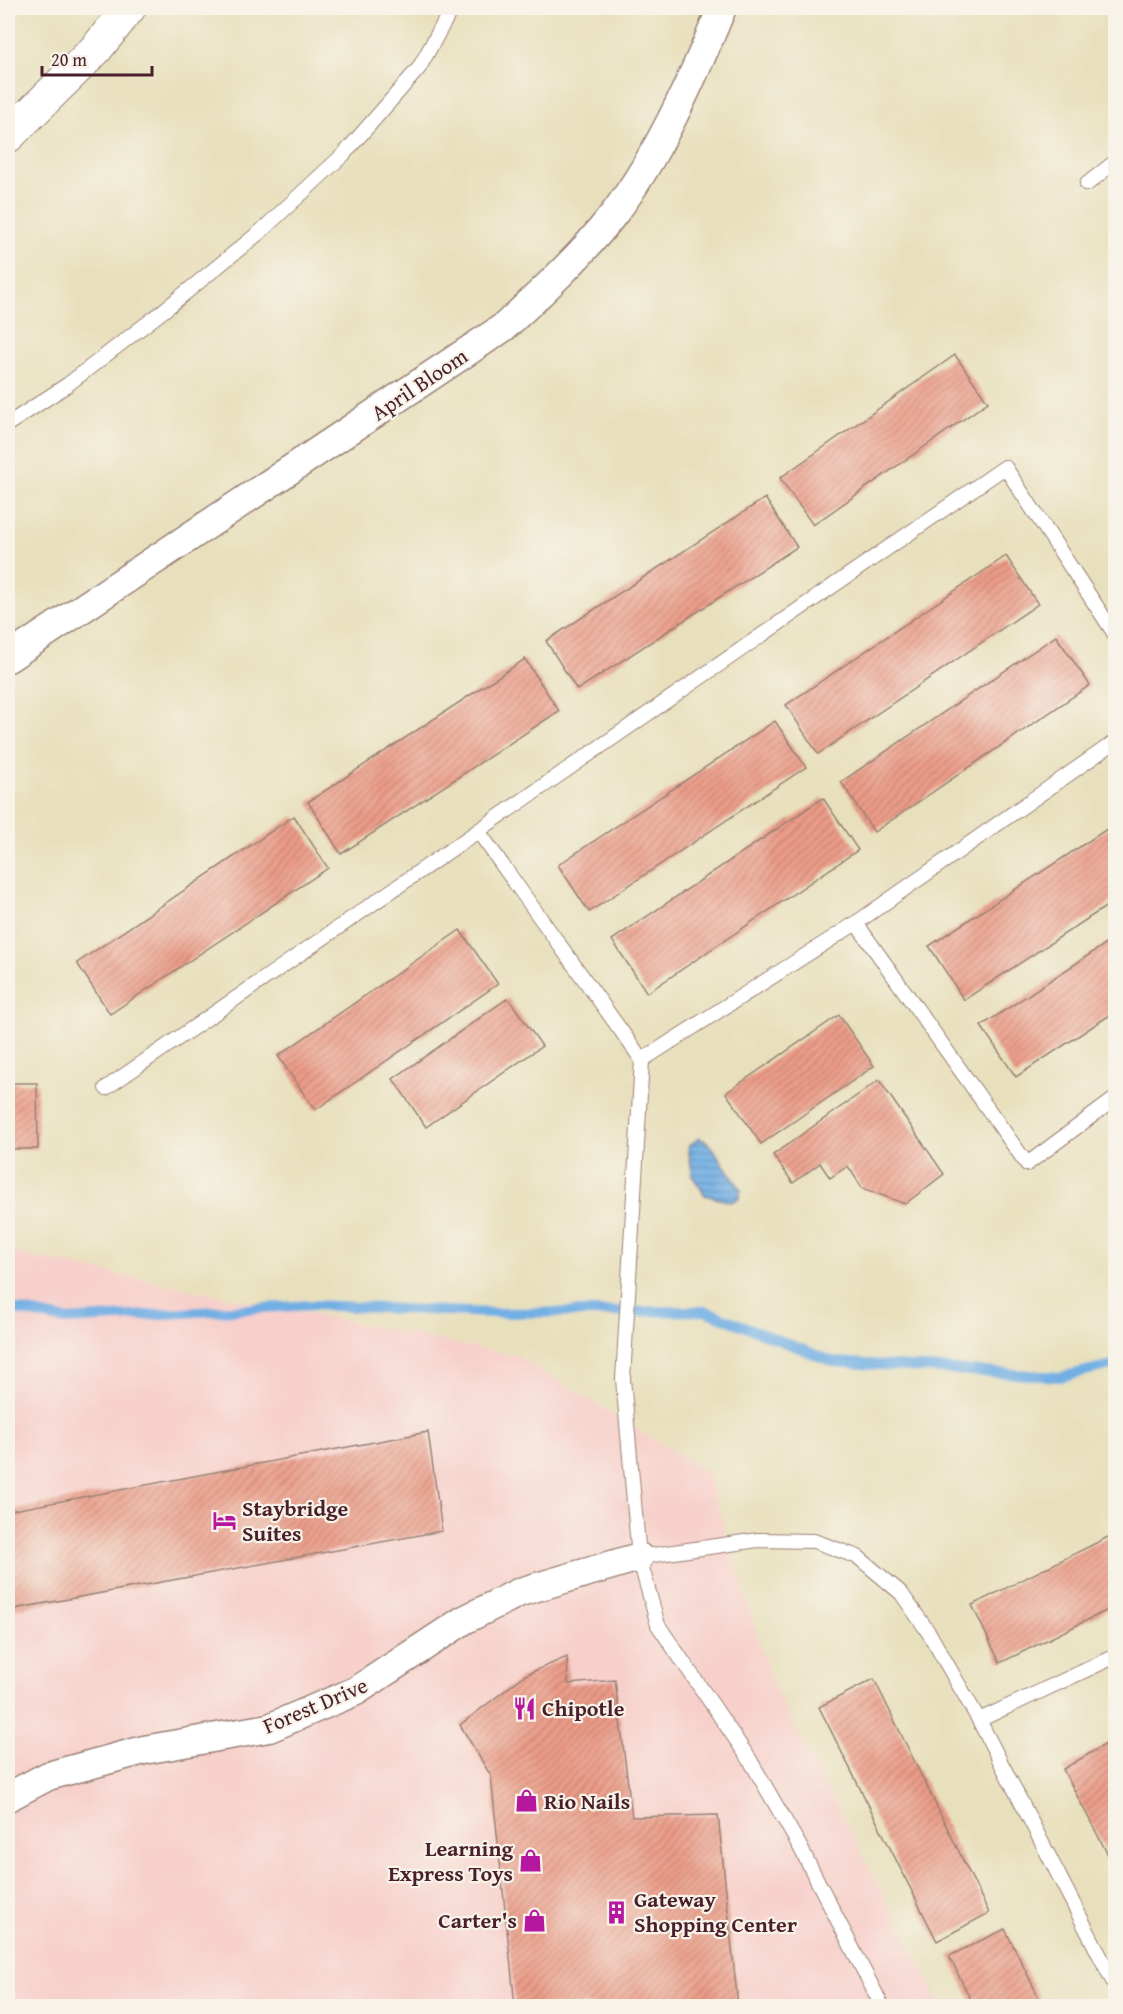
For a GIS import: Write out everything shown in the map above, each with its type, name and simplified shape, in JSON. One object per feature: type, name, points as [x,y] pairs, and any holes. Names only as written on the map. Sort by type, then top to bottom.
[{"type":"street","points":[[8,136],[96,49],[129,8]]},
{"type":"street","name":"April Bloom","points":[[8,658],[504,327],[557,279],[614,214],[655,151],[722,8]]},
{"type":"street","name":"Forest Drive","points":[[8,1797],[48,1776],[144,1749],[269,1728],[356,1691],[464,1620],[520,1592],[639,1557]]},
{"type":"lane","points":[[8,424],[68,385],[163,311],[260,232],[344,154],[418,68],[452,8]]},
{"type":"lane","points":[[1087,184],[1116,161]]},
{"type":"lane","points":[[106,1088],[1005,467],[1116,636]]},
{"type":"lane","points":[[642,1060],[856,923],[1116,741]]},
{"type":"lane","points":[[478,831],[642,1060],[623,1379],[639,1557],[658,1625],[750,1761],[783,1817],[882,2007]]},
{"type":"lane","points":[[856,923],[1027,1164],[1116,1098]]},
{"type":"lane","points":[[639,1557],[758,1540],[814,1541],[858,1557],[901,1593],[929,1633],[979,1720],[1116,1987]]},
{"type":"lane","points":[[979,1720],[1116,1656]]},
{"type":"shaded area","name":"Gateway Shopping Center","points":[[8,1252],[517,1356],[707,1472],[773,1685],[942,2006],[8,2006]]},
{"type":"water","points":[[699,1138],[709,1143],[741,1190],[739,1198],[731,1202],[705,1195],[693,1177],[688,1147]]},
{"type":"building","points":[[955,355],[988,402],[813,525],[780,478]]},
{"type":"building","points":[[765,498],[797,547],[577,690],[546,641]]},
{"type":"building","points":[[1006,556],[1038,604],[818,754],[786,705]]},
{"type":"building","points":[[1056,636],[1090,685],[874,832],[841,782]]},
{"type":"building","points":[[525,659],[559,711],[341,854],[308,802]]},
{"type":"building","points":[[775,721],[806,767],[589,912],[558,865]]},
{"type":"building","points":[[823,798],[858,850],[647,993],[612,940]]},
{"type":"building","points":[[294,816],[328,868],[110,1014],[77,963]]},
{"type":"building","points":[[1116,823],[1116,900],[964,1000],[929,946]]},
{"type":"building","points":[[460,930],[498,984],[315,1110],[278,1056]]},
{"type":"building","points":[[1116,937],[1116,1011],[1016,1077],[981,1026]]},
{"type":"building","points":[[508,998],[542,1046],[426,1127],[393,1079]]},
{"type":"building","points":[[839,1015],[874,1066],[761,1144],[726,1093]]},
{"type":"building","points":[[879,1080],[944,1174],[905,1204],[862,1188],[848,1166],[830,1178],[820,1163],[793,1183],[773,1155]]},
{"type":"building","points":[[8,1083],[37,1083],[38,1149],[8,1149]]},
{"type":"building","name":"Staybridge Suites","points":[[428,1432],[442,1531],[8,1610],[8,1511]]},
{"type":"building","points":[[1116,1533],[1116,1606],[1000,1663],[972,1605]]},
{"type":"building","name":"Gateway Shopping Center","points":[[567,1657],[568,1684],[615,1680],[632,1817],[718,1815],[738,2006],[515,2006],[491,1776],[460,1725],[525,1675]]},
{"type":"building","points":[[874,1679],[989,1913],[937,1941],[819,1707]]},
{"type":"building","points":[[1116,1738],[1116,1870],[1063,1769]]},
{"type":"building","points":[[1005,1929],[1043,2006],[974,2006],[949,1956]]},
{"type":"building","name":"Gateway Shopping Center","points":[[822,2002],[823,2006],[790,2006],[790,2005]]},
{"type":"waterway","points":[[8,1308],[66,1320],[313,1305],[492,1313],[706,1311],[834,1362],[1060,1377],[1116,1364]]},
{"type":"place","name":"Staybridge Suites","points":[[224,1521]]},
{"type":"place","name":"Chipotle","points":[[524,1708]]},
{"type":"place","name":"Rio Nails","points":[[526,1801]]},
{"type":"place","name":"Learning Express Toys","points":[[531,1861]]},
{"type":"place","name":"Gateway Shopping Center","points":[[616,1912]]},
{"type":"place","name":"Carter's","points":[[535,1920]]}]
